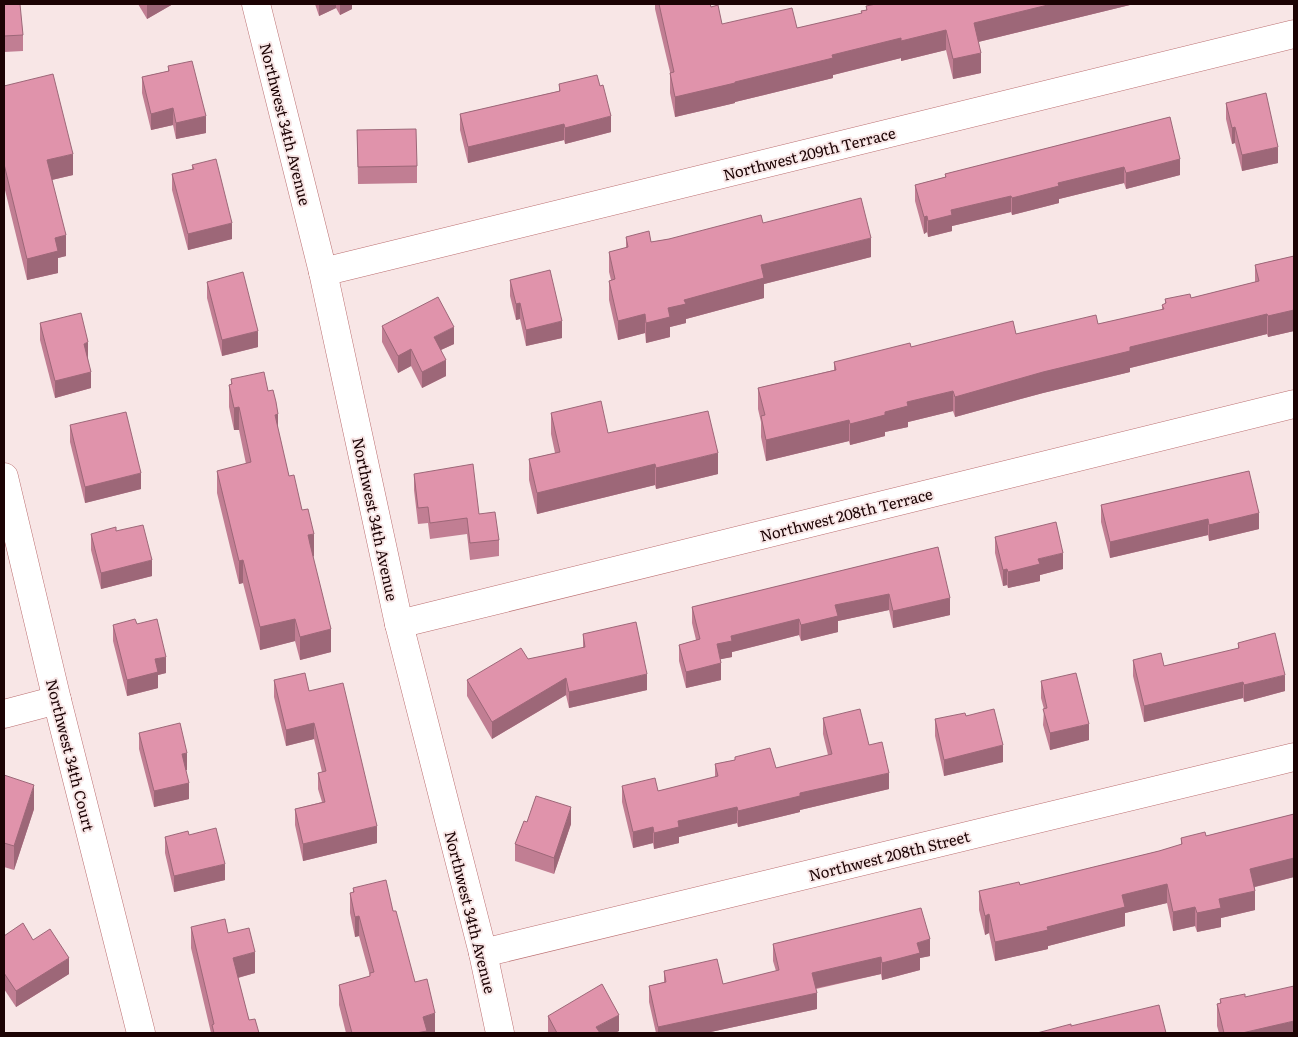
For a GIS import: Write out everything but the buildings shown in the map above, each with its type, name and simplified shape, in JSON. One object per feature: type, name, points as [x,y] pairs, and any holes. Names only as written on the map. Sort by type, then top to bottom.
[{"type":"street","name":"Northwest 34th Avenue","points":[[256,4],[323,272],[398,624],[483,953],[500,1033]]},
{"type":"street","name":"Northwest 209th Terrace","points":[[323,272],[1294,34]]},
{"type":"street","name":"Northwest 208th Terrace","points":[[398,624],[1294,404]]},
{"type":"street","name":"Northwest 34th Court","points":[[4,477],[57,700],[141,1033]]},
{"type":"street","points":[[4,714],[57,700]]},
{"type":"street","name":"Northwest 208th Street","points":[[483,953],[1294,757]]}]
